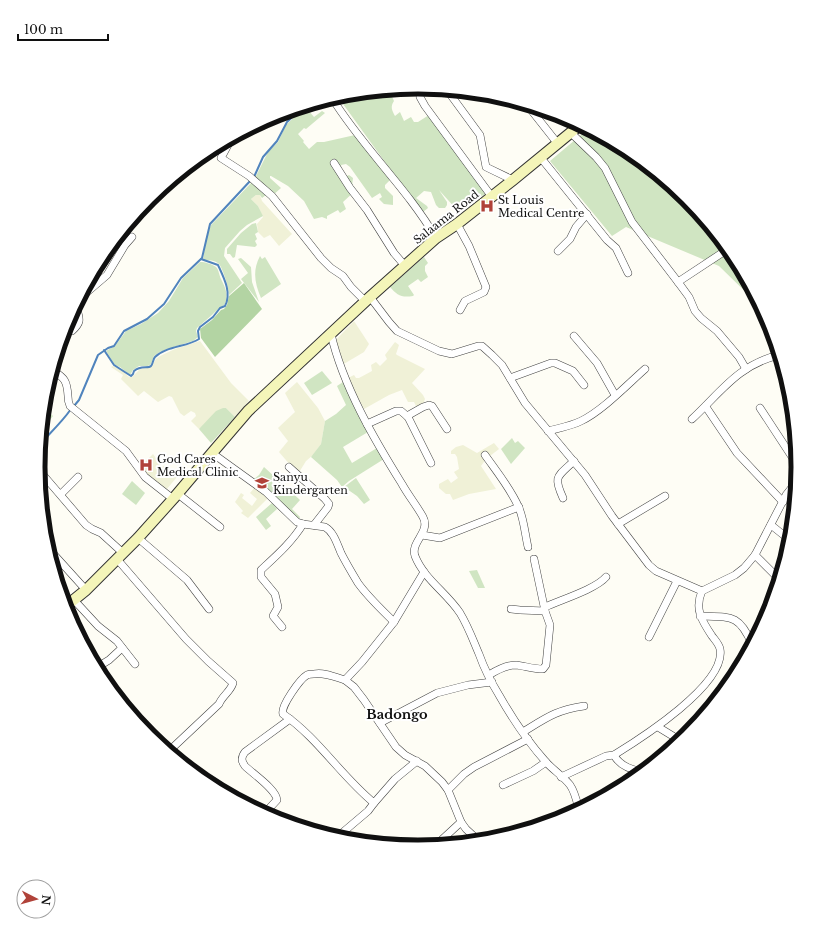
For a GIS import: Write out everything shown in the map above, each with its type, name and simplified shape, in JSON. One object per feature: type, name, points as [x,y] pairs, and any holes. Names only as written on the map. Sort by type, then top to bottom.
[{"type":"main road","name":"Salaama Road","points":[[70,603],[86,590],[138,538],[176,496],[248,411],[436,238],[457,224],[542,158],[575,129]]},
{"type":"street","points":[[420,96],[492,197]]},
{"type":"street","points":[[452,96],[480,135],[486,167],[513,180]]},
{"type":"street","points":[[336,104],[354,130],[425,220],[436,238]]},
{"type":"street","points":[[533,113],[558,144]]},
{"type":"street","points":[[571,133],[596,157],[605,168],[632,222],[689,297],[698,314],[717,331],[746,369]]},
{"type":"street","points":[[228,147],[221,158],[252,178],[277,201],[321,258],[343,276],[352,288],[368,299],[398,331],[446,353],[459,352],[482,346],[492,355],[502,365],[526,403],[574,461],[618,524],[653,568],[676,581],[702,591]]},
{"type":"street","points":[[542,158],[607,240],[616,248],[628,273]]},
{"type":"street","points":[[334,163],[350,188],[367,210],[394,253],[405,266]]},
{"type":"street","points":[[558,251],[570,239],[576,227],[587,214]]},
{"type":"street","points":[[457,224],[466,240],[486,287],[484,292],[465,301],[460,310]]},
{"type":"street","points":[[90,290],[107,276],[125,245],[132,237]]},
{"type":"street","points":[[678,282],[723,252]]},
{"type":"street","points":[[71,331],[78,324],[78,313]]},
{"type":"street","points":[[331,334],[341,368],[367,424],[408,496],[423,516],[425,528],[416,545],[414,554],[424,572],[460,612],[499,695],[523,732],[546,762],[569,784],[577,805]]},
{"type":"street","points":[[574,336],[597,363],[615,395]]},
{"type":"street","points":[[692,419],[706,407],[737,375],[760,361],[774,357]]},
{"type":"street","points":[[510,378],[551,363],[555,363],[573,371],[584,385]]},
{"type":"street","points":[[548,431],[581,421],[615,395],[644,369]]},
{"type":"street","points":[[57,373],[62,376],[67,384],[68,402],[72,407],[126,451],[146,477],[220,527]]},
{"type":"street","points":[[407,416],[429,404],[447,428]]},
{"type":"street","points":[[706,407],[737,453],[783,502]]},
{"type":"street","points":[[760,408],[790,454]]},
{"type":"street","points":[[367,424],[396,411],[401,411],[407,416],[431,463]]},
{"type":"street","points":[[212,453],[266,492],[295,521],[303,524],[326,527],[330,531],[346,564],[358,582],[368,595],[394,622]]},
{"type":"street","points":[[486,455],[519,507],[528,547]]},
{"type":"street","points":[[563,498],[557,485],[557,479],[558,476],[574,461]]},
{"type":"street","points":[[288,467],[329,504],[314,525]]},
{"type":"street","points":[[45,477],[86,525],[101,533],[186,638],[208,661],[233,683],[232,687],[221,699],[219,704],[172,748]]},
{"type":"street","points":[[60,494],[78,477]]},
{"type":"street","points":[[561,777],[606,756],[614,755],[658,726],[692,697],[712,676],[718,665],[720,649],[700,616],[698,602],[702,591],[735,575],[744,568],[755,555],[790,489]]},
{"type":"street","points":[[618,524],[665,496]]},
{"type":"street","points":[[422,535],[436,538],[444,537],[519,507]]},
{"type":"street","points":[[282,627],[272,616],[278,607],[275,594],[261,577],[260,573],[261,570],[298,532],[303,524]]},
{"type":"street","points":[[771,525],[785,537]]},
{"type":"street","points":[[138,538],[187,580],[209,608]]},
{"type":"street","points":[[755,555],[775,575]]},
{"type":"street","points":[[56,557],[86,590]]},
{"type":"street","points":[[489,674],[516,665],[534,668],[544,668],[546,666],[550,625],[534,559]]},
{"type":"street","points":[[345,680],[362,662],[394,622],[424,572]]},
{"type":"street","points":[[511,609],[545,609],[602,582],[606,577]]},
{"type":"street","points":[[649,637],[676,581]]},
{"type":"street","points":[[74,600],[98,626],[117,641],[135,664]]},
{"type":"street","points":[[700,616],[728,617],[736,620],[744,628],[749,639]]},
{"type":"street","points":[[102,665],[122,648]]},
{"type":"street","points":[[374,803],[350,781],[311,738],[283,714],[282,709],[288,698],[307,675],[315,673],[324,674],[345,680],[354,687],[399,751],[431,771],[448,790],[461,822],[473,836]]},
{"type":"street","points":[[380,723],[437,693],[468,685],[492,682]]},
{"type":"street","points":[[523,732],[553,714],[584,706]]},
{"type":"street","points":[[269,809],[277,800],[277,798],[270,788],[245,766],[242,762],[242,756],[290,719]]},
{"type":"street","points":[[658,726],[675,737]]},
{"type":"street","points":[[448,790],[464,774],[474,767],[528,739]]},
{"type":"street","points":[[614,755],[628,768],[636,770]]},
{"type":"street","points":[[343,832],[368,811],[395,779],[417,761]]},
{"type":"street","points":[[503,785],[527,774],[546,762]]},
{"type":"street","points":[[442,840],[461,822]]},
{"type":"green space","points":[[391,95],[394,101],[392,108],[395,116],[400,112],[404,121],[411,117],[414,122],[418,122],[429,115],[487,193],[457,210],[439,190],[447,202],[445,208],[439,208],[436,205],[431,192],[424,191],[416,198],[428,208],[423,212],[403,187],[342,103]]},
{"type":"green space","points":[[309,111],[314,117],[322,111],[325,113],[298,134],[309,149],[317,142],[324,142],[355,135],[390,180],[385,185],[385,188],[393,196],[393,205],[384,204],[379,199],[382,197],[380,193],[372,198],[350,167],[346,164],[341,165],[342,171],[345,177],[349,175],[353,178],[352,186],[356,190],[343,202],[346,209],[340,213],[338,210],[327,216],[327,219],[322,217],[314,219],[304,201],[288,186],[270,176],[270,178],[281,188],[273,195],[255,178],[268,152],[278,142],[286,125],[298,114]]},
{"type":"green space","points":[[583,133],[625,157],[664,187],[682,204],[714,240],[749,295],[719,266],[626,227],[612,236],[550,161]]},
{"type":"green space","points":[[253,181],[266,195],[262,198],[260,195],[256,195],[251,199],[258,206],[263,216],[247,225],[225,248],[224,256],[242,283],[229,295],[226,279],[219,264],[209,260],[203,260],[206,238],[211,225]]},
{"type":"green space","points":[[256,195],[260,195],[262,201],[292,234],[279,246],[270,235],[264,238],[258,232],[257,224],[263,217],[258,206],[251,199]]},
{"type":"green space","points":[[256,223],[258,232],[255,234],[257,239],[255,241],[257,245],[255,247],[237,245],[235,257],[233,258],[230,254],[227,254],[227,249],[241,233],[252,224]]},
{"type":"green space","points":[[260,256],[262,259],[265,257],[281,284],[261,298],[255,277],[256,267]]},
{"type":"green space","points":[[424,257],[428,263],[425,266],[425,271],[428,277],[421,282],[418,279],[408,286],[414,295],[413,296],[405,297],[397,294],[390,287]]},
{"type":"green space","points":[[241,258],[251,267],[252,282],[259,302],[241,279],[248,273],[238,259]]},
{"type":"green space","points":[[200,262],[210,264],[217,268],[227,297],[225,304],[197,328],[196,331],[198,337],[193,341],[160,352],[154,356],[151,364],[148,366],[139,366],[133,370],[130,375],[115,365],[106,351],[115,346],[126,331],[141,324],[158,313],[169,301],[183,278]]},
{"type":"green space","points":[[244,283],[262,309],[215,357],[201,338],[200,329],[224,309],[227,305],[229,296]]},
{"type":"green space","points":[[354,321],[369,344],[364,352],[342,365],[335,341]]},
{"type":"green space","points":[[200,341],[231,383],[249,401],[235,417],[226,408],[199,429],[191,421],[196,416],[195,413],[191,411],[184,416],[180,413],[172,397],[169,396],[158,402],[144,391],[138,396],[121,379],[123,375],[111,367],[113,366],[123,371],[129,377],[132,377],[140,369],[151,367],[160,356],[175,349]]},
{"type":"green space","points":[[395,342],[399,345],[397,355],[425,369],[412,383],[423,395],[425,399],[423,404],[417,408],[414,402],[408,402],[402,390],[389,395],[364,409],[348,378],[354,375],[356,378],[359,378],[372,371],[371,365],[376,362],[380,366],[387,359],[385,355]]},
{"type":"green space","points":[[322,371],[332,383],[312,395],[304,383]]},
{"type":"green space","points":[[297,382],[318,408],[325,421],[321,444],[313,455],[306,461],[298,474],[279,452],[288,441],[278,428],[295,412],[285,393]]},
{"type":"green space","points":[[343,382],[368,432],[343,447],[352,463],[377,448],[384,459],[342,487],[337,480],[311,457],[321,444],[325,421],[346,405],[337,386]]},
{"type":"green space","points":[[226,408],[235,417],[211,443],[199,429],[216,411]]},
{"type":"green space","points":[[49,413],[53,416],[48,423]]},
{"type":"green space","points":[[512,438],[515,443],[518,441],[525,448],[511,464],[501,449]]},
{"type":"green space","points":[[494,443],[499,449],[486,459],[481,466],[496,489],[469,494],[453,500],[450,494],[446,494],[439,488],[439,484],[448,479],[451,483],[458,478],[454,472],[459,469],[457,457],[455,454],[451,454],[451,451],[456,447],[463,445],[477,453]]},
{"type":"green space","points":[[153,454],[162,467],[166,465],[177,477],[166,490],[146,475],[140,467]]},
{"type":"green space","points":[[264,467],[300,500],[292,509],[300,517],[298,521],[272,493],[254,479],[259,475]]},
{"type":"green space","points":[[356,478],[370,500],[364,504],[357,496],[344,487]]},
{"type":"green space","points":[[132,481],[145,493],[136,505],[122,494]]},
{"type":"green space","points":[[255,487],[268,498],[248,518],[241,513],[243,511],[235,502],[241,493],[244,495],[242,498],[252,506],[257,499],[250,493]]},
{"type":"green space","points":[[272,503],[277,509],[266,519],[271,526],[266,530],[256,517]]},
{"type":"green space","points":[[477,570],[485,588],[478,588],[469,571]]},
{"type":"waterway","points":[[254,177],[263,157],[277,141],[287,122],[294,116]]},
{"type":"waterway","points":[[74,406],[79,400],[98,355],[114,346],[124,331],[147,319],[164,304],[181,278],[202,258],[210,224],[251,180]]},
{"type":"waterway","points":[[104,350],[114,365],[131,376],[137,369],[151,366],[154,358],[160,353],[189,344],[199,339],[198,331],[200,327],[213,317],[220,308],[225,306],[228,296],[223,275],[218,265],[201,259]]},
{"type":"waterway","points":[[46,437],[71,409]]},
{"type":"place","name":"St Louis Medical Centre","points":[[487,206]]},
{"type":"place","name":"God Cares Medical Clinic","points":[[146,465]]},
{"type":"place","name":"Sanyu Kindergarten","points":[[262,483]]},
{"type":"district","name":"Badongo","points":[[397,714]]}]
